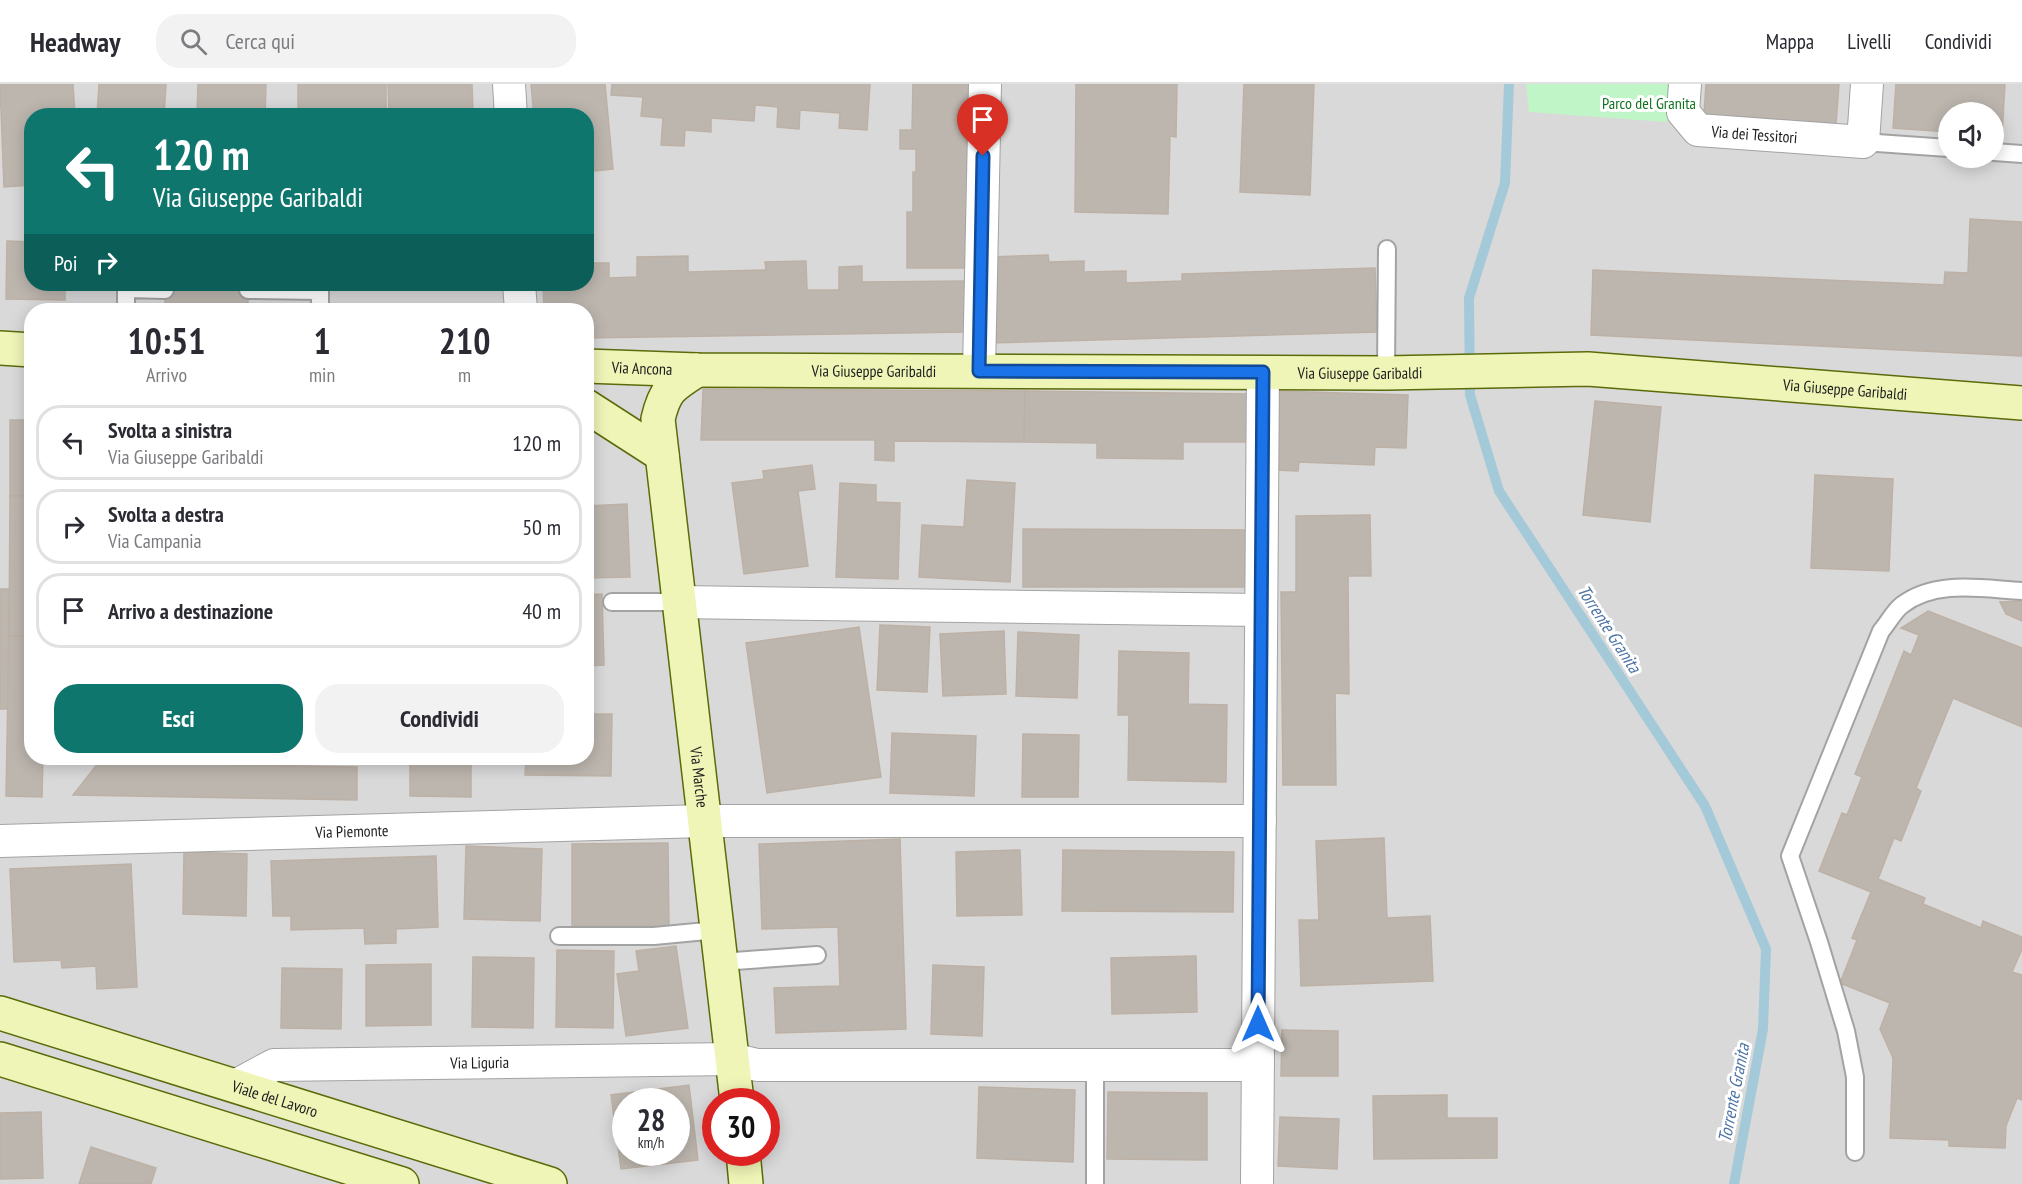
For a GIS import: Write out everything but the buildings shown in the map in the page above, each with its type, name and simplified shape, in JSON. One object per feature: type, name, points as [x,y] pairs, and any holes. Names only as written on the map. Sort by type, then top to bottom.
[{"type":"main road","points":[[0,348],[24,350]]},
{"type":"main road","name":"Via Ancona","points":[[594,366],[697,370]]},
{"type":"main road","name":"Via Giuseppe Garibaldi","points":[[697,370],[1402,373],[1588,369],[2022,403]]},
{"type":"main road","name":"Via Marche","points":[[697,370],[672,387],[662,400],[658,419],[735,1088]]},
{"type":"main road","points":[[594,411],[662,455]]},
{"type":"main road","name":"Viale del Lavoro","points":[[0,1013],[550,1184]]},
{"type":"main road","points":[[0,1059],[402,1184]]},
{"type":"main road","points":[[745,1166],[747,1184]]},
{"type":"street","points":[[509,84],[510,108]]},
{"type":"street","points":[[979,371],[985,84]]},
{"type":"street","name":"Via dei Tessitori","points":[[1684,84],[1683,112],[1698,130],[1863,142]]},
{"type":"street","points":[[1863,142],[1867,84]]},
{"type":"street","points":[[1257,1184],[1263,372]]},
{"type":"street","points":[[679,602],[1261,610]]},
{"type":"street","name":"Via Piemonte","points":[[0,841],[704,821],[1260,821]]},
{"type":"street","name":"Via Liguria","points":[[235,1086],[274,1065],[732,1059],[757,1065],[1258,1065]]},
{"type":"lane","name":"Via dei Tessitori","points":[[1863,142],[1938,147]]},
{"type":"lane","points":[[2004,153],[2022,154]]},
{"type":"lane","points":[[1387,249],[1402,373]]},
{"type":"lane","points":[[1855,1152],[1855,1077],[1846,1031],[1790,856],[1881,631],[1901,606],[1926,592],[1950,588],[2022,591]]},
{"type":"lane","points":[[612,602],[679,602]]},
{"type":"lane","points":[[559,936],[654,936],[717,930]]},
{"type":"lane","points":[[721,962],[817,955]]},
{"type":"lane","points":[[1095,1066],[1095,1184]]},
{"type":"shaded area","points":[[0,84],[2022,84],[2022,1184],[0,1184]]},
{"type":"green space","name":"Parco del Granita","points":[[1526,84],[1670,84],[1667,122],[1529,112]]},
{"type":"waterway","name":"Torrente Granita","points":[[1509,84],[1505,183],[1469,298],[1470,395],[1499,491],[1705,806],[1766,949],[1763,1029],[1734,1184]]},
{"type":"route","points":[[983,156],[979,371],[1263,372],[1258,1024]]}]
